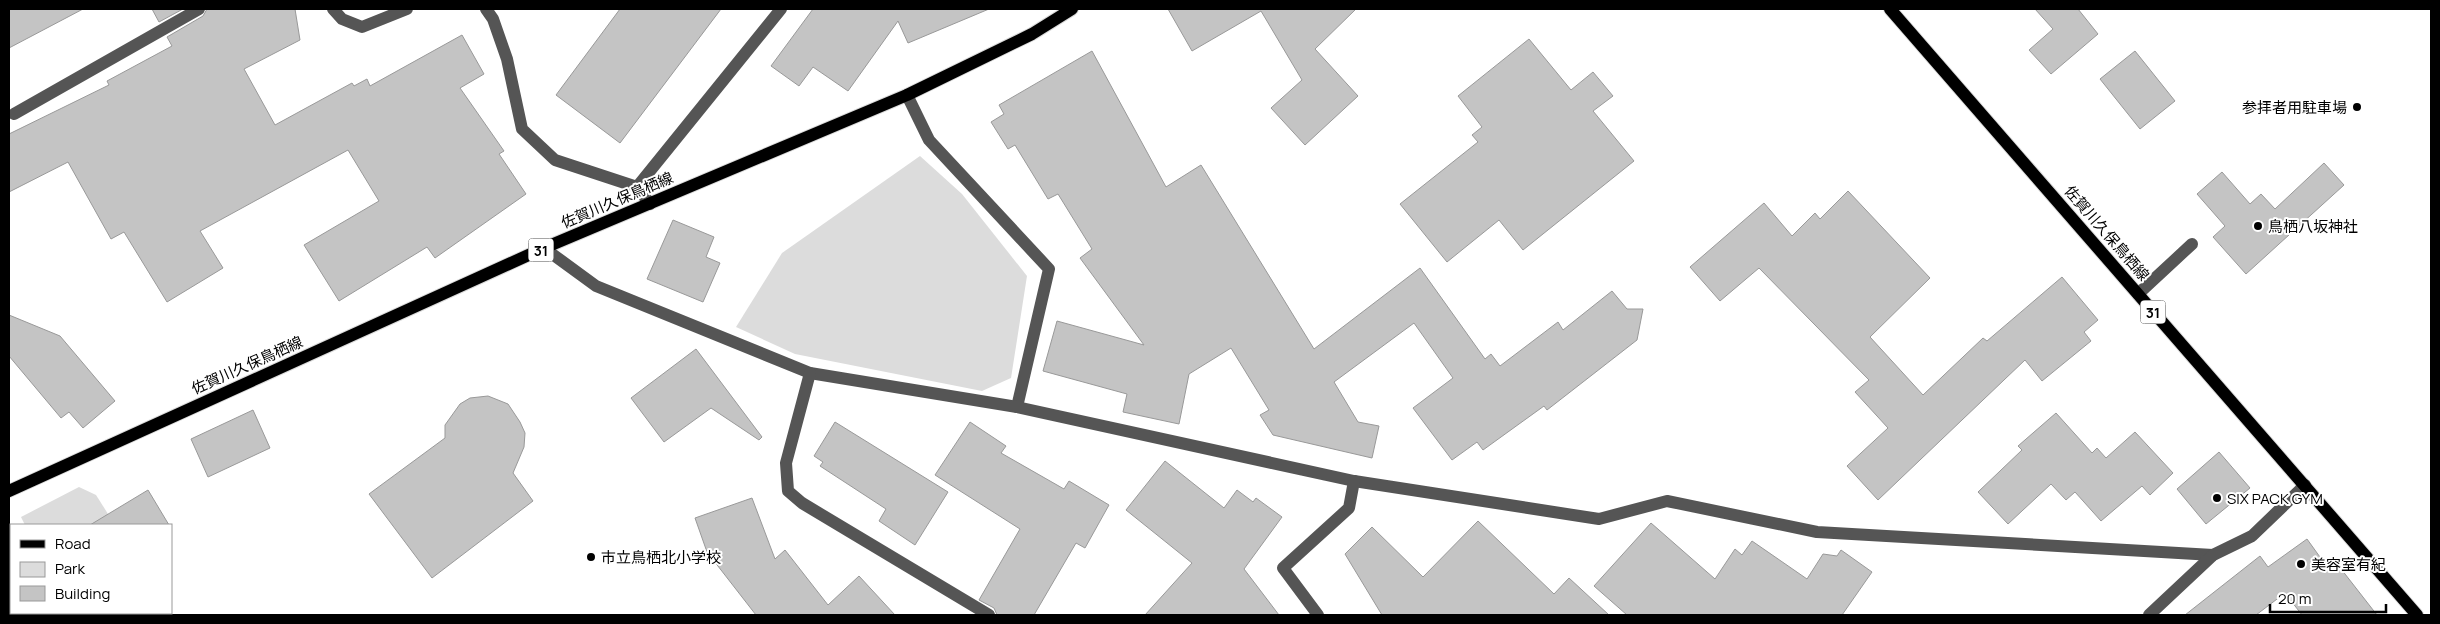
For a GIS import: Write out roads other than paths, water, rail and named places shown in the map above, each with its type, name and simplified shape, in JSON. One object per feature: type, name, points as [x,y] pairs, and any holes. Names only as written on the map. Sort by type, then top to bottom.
[{"type":"main road","name":"佐賀川久保鳥栖線","points":[[9,491],[544,248],[908,95],[1032,34],[1072,9]]},
{"type":"main road","name":"佐賀川久保鳥栖線","points":[[1890,9],[2417,615]]},
{"type":"street","points":[[14,114],[199,9]]},
{"type":"street","points":[[333,9],[342,19],[362,27],[408,9]]},
{"type":"street","points":[[486,9],[493,19],[507,59],[522,129],[555,160],[637,187],[650,204]]},
{"type":"street","points":[[637,187],[781,9]]},
{"type":"street","points":[[908,95],[930,140],[1048,269],[1017,407]]},
{"type":"street","points":[[2138,294],[2192,244]]},
{"type":"street","points":[[544,248],[596,286],[810,373],[1017,407],[1354,481],[1599,520],[1667,501],[1817,532],[2213,555]]},
{"type":"street","points":[[810,373],[786,463],[788,491],[802,503],[989,615]]},
{"type":"street","points":[[1318,615],[1283,568],[1349,508],[1354,481]]},
{"type":"street","points":[[2149,615],[2213,555],[2252,536],[2305,485]]},
{"type":"place","name":"参拝者用駐車場","points":[[2357,107]]},
{"type":"place","name":"鳥栖八坂神社","points":[[2258,226]]},
{"type":"place","name":"SIX PACK GYM","points":[[2217,498]]},
{"type":"place","name":"市立鳥栖北小学校","points":[[591,557]]},
{"type":"place","name":"美容室有紀","points":[[2301,564]]}]
